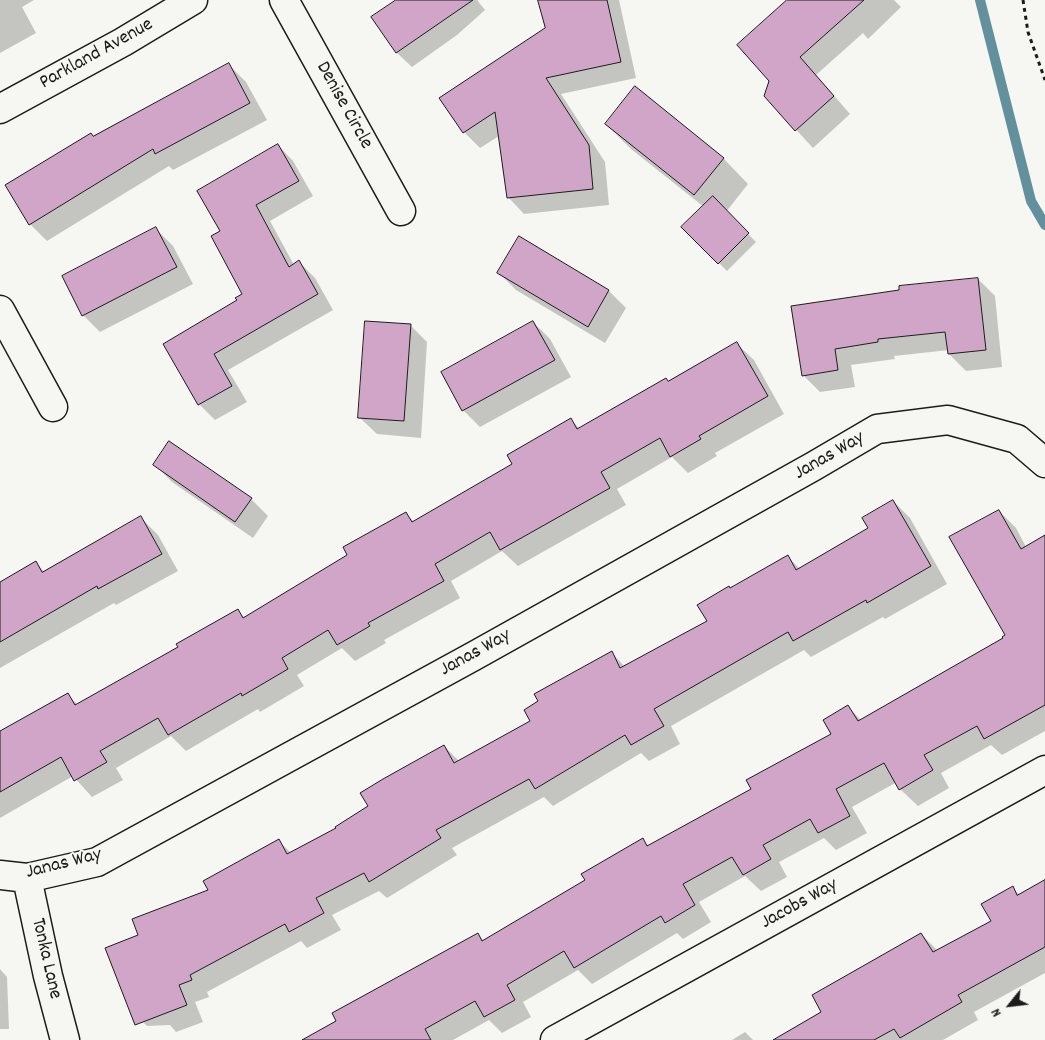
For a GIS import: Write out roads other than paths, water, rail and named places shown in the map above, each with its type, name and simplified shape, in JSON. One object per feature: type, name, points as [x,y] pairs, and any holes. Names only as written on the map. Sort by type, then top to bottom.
[{"type":"street","name":"Parkland Avenue","points":[[0,109],[123,42],[194,0]]},
{"type":"street","name":"Denise Circle","points":[[284,0],[401,211]]},
{"type":"street","points":[[0,310],[53,407]]},
{"type":"street","name":"Janas Way","points":[[0,876],[27,878],[97,862],[483,651],[877,429],[948,420],[1017,439],[1045,464]]},
{"type":"street","name":"Jacobs Way","points":[[555,1040],[1045,770]]},
{"type":"street","name":"Tonka Lane","points":[[27,878],[48,976],[65,1040]]},
{"type":"waterway","points":[[980,0],[1031,201],[1045,225]]}]
